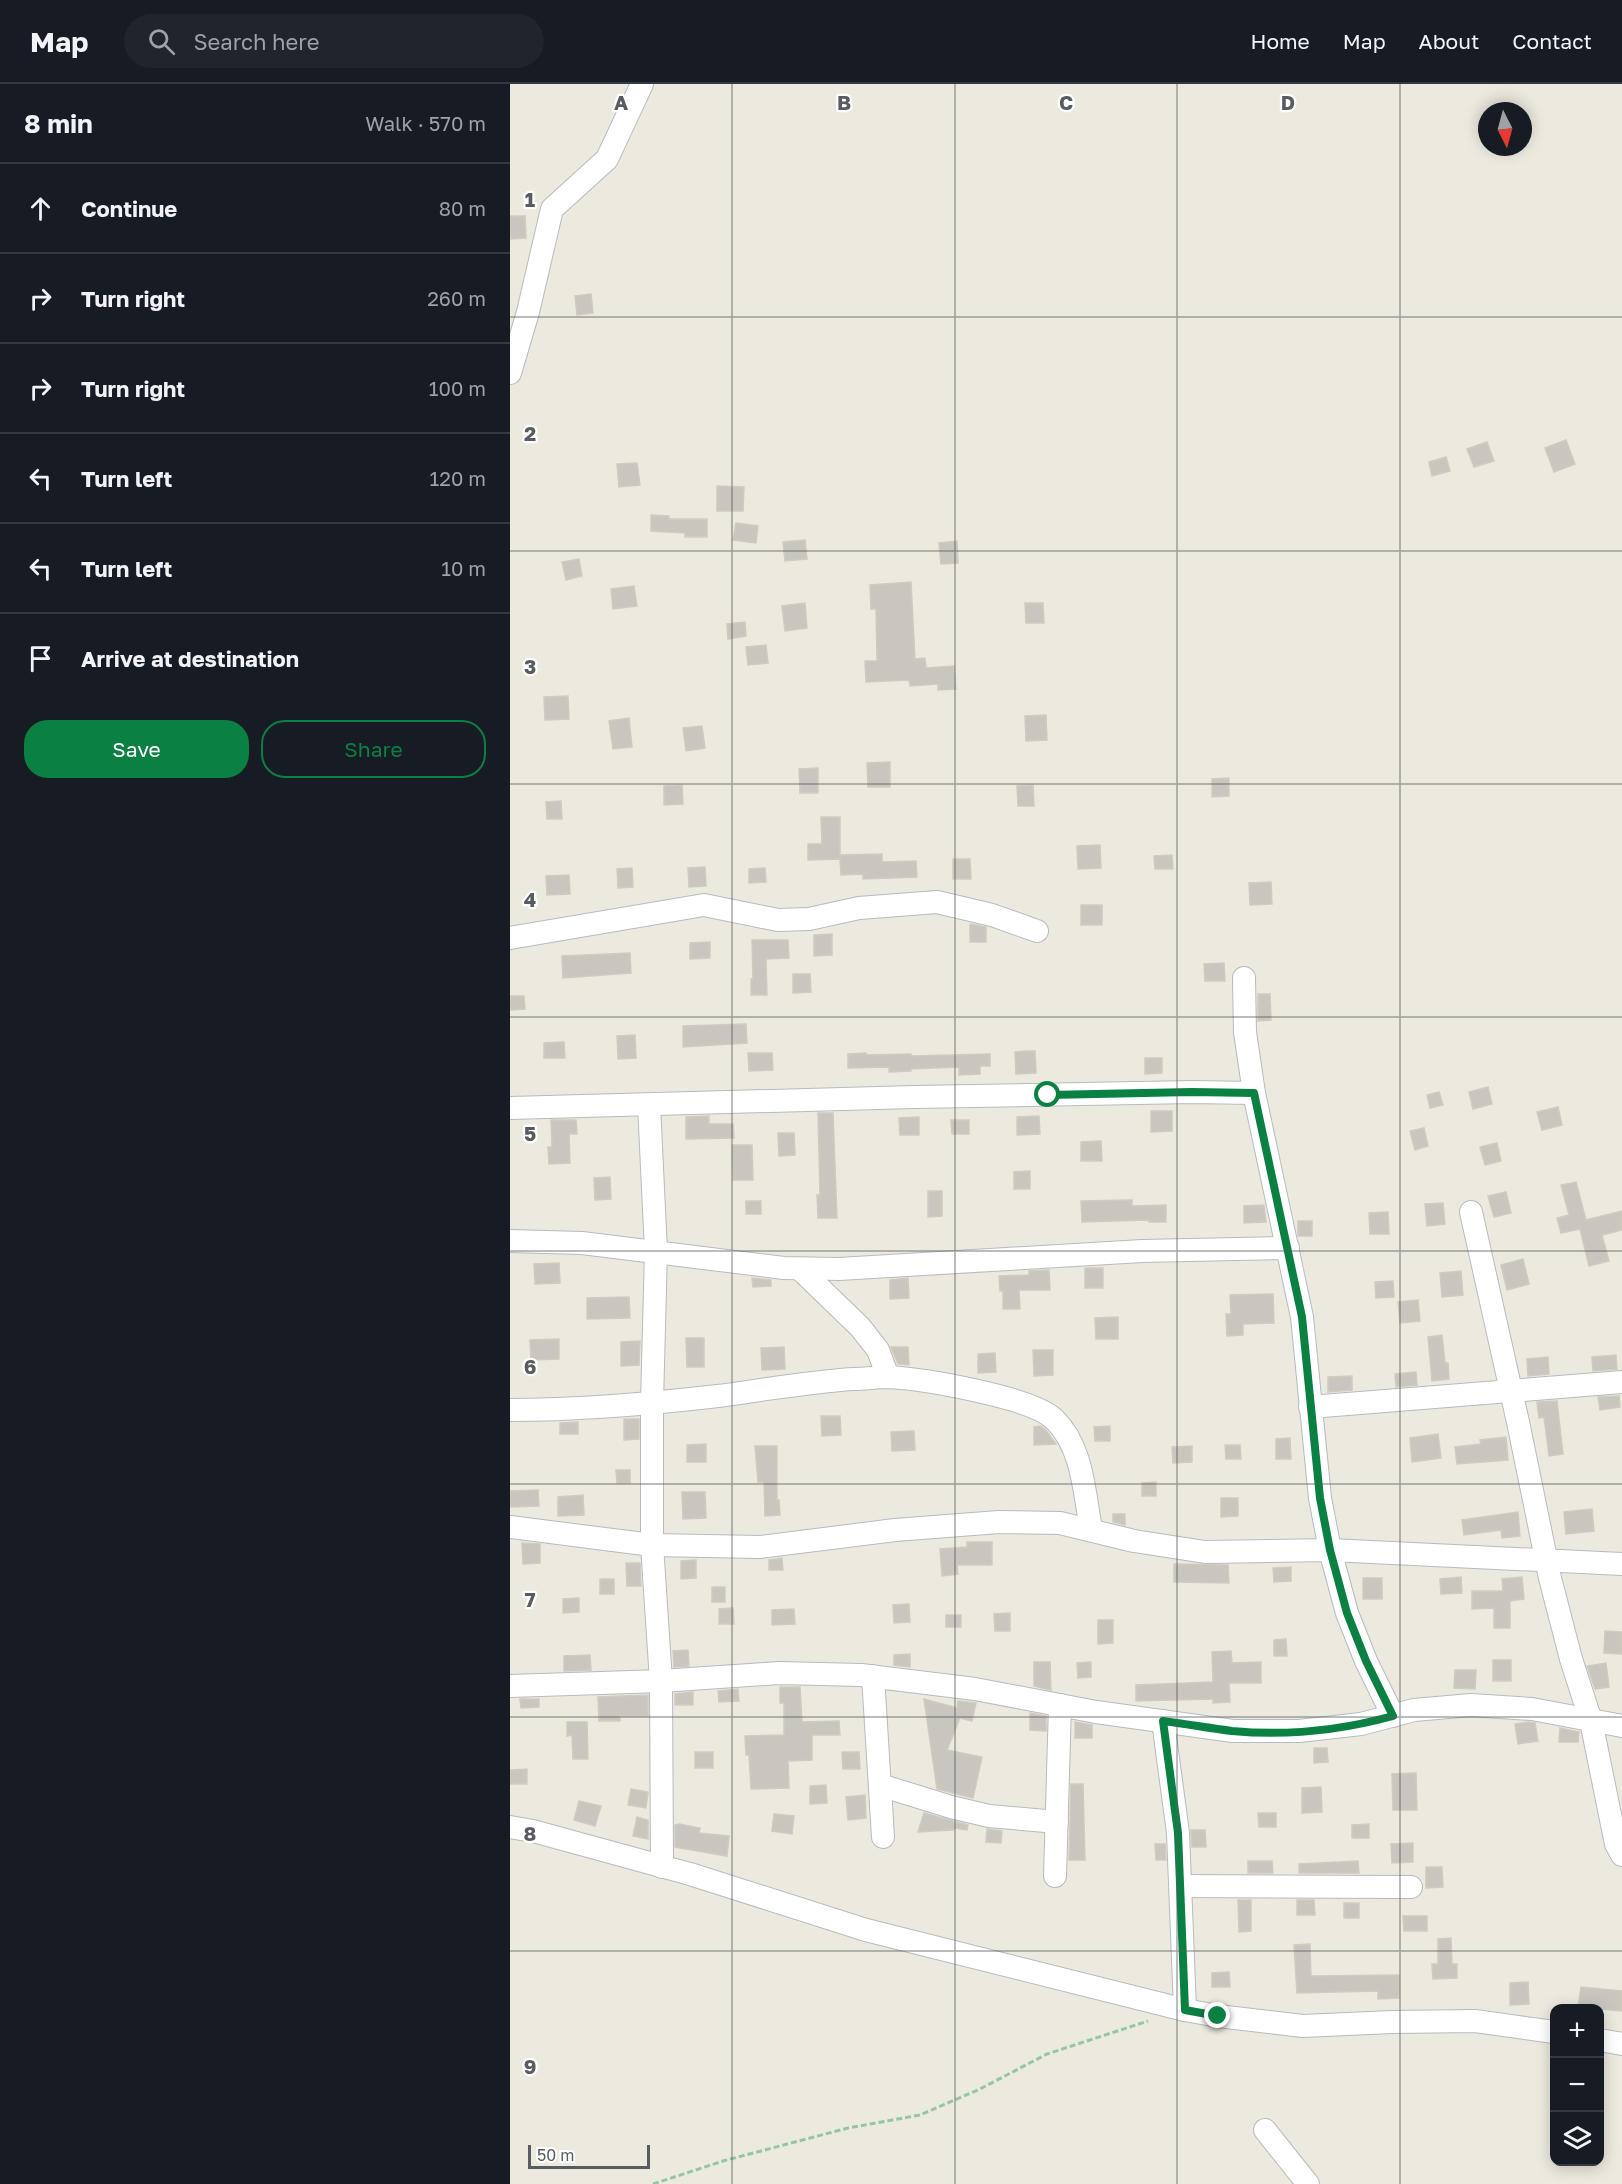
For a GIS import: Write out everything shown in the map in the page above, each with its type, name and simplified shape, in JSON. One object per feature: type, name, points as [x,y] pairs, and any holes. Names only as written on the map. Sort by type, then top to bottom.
[{"type":"street","points":[[510,373],[528,312],[552,209],[607,159],[642,84]]},
{"type":"street","points":[[510,938],[704,905],[778,920],[809,919],[859,908],[938,902],[992,915],[1038,931]]},
{"type":"street","points":[[1244,978],[1245,1032],[1254,1093],[1302,1317],[1320,1498],[1330,1550],[1347,1613],[1366,1661],[1393,1716]]},
{"type":"street","points":[[510,1108],[925,1097],[1254,1093]]},
{"type":"street","points":[[649,1105],[656,1251],[652,1403],[652,1545],[661,1681],[662,1867]]},
{"type":"street","points":[[1471,1212],[1546,1560],[1571,1659],[1591,1721],[1616,1844],[1622,1855]]},
{"type":"street","points":[[510,1240],[582,1243],[800,1269],[839,1269],[1130,1252],[1288,1248]]},
{"type":"street","points":[[800,1269],[860,1327],[878,1350],[888,1377]]},
{"type":"street","points":[[510,1410],[652,1403],[823,1381],[888,1377],[982,1392],[1030,1406],[1052,1417],[1066,1432],[1076,1454],[1091,1529]]},
{"type":"street","points":[[1310,1407],[1622,1382]]},
{"type":"street","points":[[510,1527],[652,1545],[760,1547],[895,1530],[999,1522],[1060,1523],[1134,1541],[1205,1552],[1330,1550],[1622,1564]]},
{"type":"street","points":[[510,1686],[661,1681],[779,1673],[873,1676],[975,1689],[1060,1705],[1233,1731],[1299,1731],[1361,1724],[1414,1710],[1471,1705],[1532,1709],[1622,1726]]},
{"type":"street","points":[[873,1676],[883,1837]]},
{"type":"street","points":[[1055,1876],[1060,1705]]},
{"type":"street","points":[[1163,1721],[1178,1833],[1185,2010]]},
{"type":"street","points":[[880,1785],[988,1816],[1057,1822]]},
{"type":"street","points":[[510,1827],[533,1831],[662,1867],[866,1930],[1185,2010],[1303,2026],[1475,2021],[1550,2031]]},
{"type":"street","points":[[1181,1886],[1411,1887]]},
{"type":"street","points":[[1604,2041],[1622,2044]]},
{"type":"street","points":[[1265,2130],[1308,2184]]},
{"type":"path","points":[[653,2184],[723,2161],[848,2128],[920,2115],[980,2089],[1047,2054],[1152,2020]]},
{"type":"building","points":[[510,216],[525,216],[526,238],[511,239]]},
{"type":"building","points":[[591,294],[593,313],[577,315],[575,296]]},
{"type":"building","points":[[1566,440],[1575,464],[1554,472],[1545,448]]},
{"type":"building","points":[[1487,442],[1494,461],[1474,467],[1467,449]]},
{"type":"building","points":[[1446,457],[1450,471],[1432,476],[1429,462]]},
{"type":"building","points":[[637,463],[640,485],[619,487],[617,464]]},
{"type":"building","points":[[717,486],[744,487],[743,511],[717,511]]},
{"type":"building","points":[[651,515],[669,516],[669,519],[707,519],[707,537],[685,537],[685,533],[651,531]]},
{"type":"building","points":[[736,523],[758,526],[756,543],[733,540]]},
{"type":"building","points":[[805,540],[807,559],[785,561],[783,542]]},
{"type":"building","points":[[957,541],[958,563],[941,564],[939,543]]},
{"type":"building","points":[[579,559],[582,576],[566,580],[562,562]]},
{"type":"building","points":[[911,582],[915,659],[925,658],[926,668],[954,666],[956,689],[938,690],[938,684],[910,686],[909,680],[866,682],[865,661],[877,661],[876,609],[871,609],[870,585]]},
{"type":"building","points":[[634,586],[637,606],[613,609],[611,589]]},
{"type":"building","points":[[805,603],[807,628],[785,631],[782,606]]},
{"type":"building","points":[[1025,603],[1043,603],[1044,623],[1026,623]]},
{"type":"building","points":[[745,622],[746,636],[728,639],[727,624]]},
{"type":"building","points":[[766,645],[768,663],[748,665],[746,647]]},
{"type":"building","points":[[568,696],[569,719],[545,720],[544,697]]},
{"type":"building","points":[[1046,715],[1047,740],[1026,741],[1025,716]]},
{"type":"building","points":[[629,718],[632,747],[613,749],[609,721]]},
{"type":"building","points":[[702,726],[705,748],[686,751],[683,728]]},
{"type":"building","points":[[890,762],[890,787],[868,787],[867,763]]},
{"type":"building","points":[[818,768],[818,793],[800,793],[799,769]]},
{"type":"building","points":[[1229,778],[1229,796],[1212,797],[1212,779]]},
{"type":"building","points":[[682,785],[683,804],[664,805],[664,786]]},
{"type":"building","points":[[1033,785],[1034,806],[1018,806],[1017,786]]},
{"type":"building","points":[[561,801],[562,819],[547,819],[546,802]]},
{"type":"building","points":[[821,817],[840,817],[840,855],[882,854],[882,862],[916,861],[917,877],[863,879],[863,874],[841,875],[840,859],[808,860],[808,844],[822,844]]},
{"type":"building","points":[[1100,845],[1101,868],[1078,869],[1077,846]]},
{"type":"building","points":[[1172,855],[1173,869],[1155,869],[1154,856]]},
{"type":"building","points":[[953,859],[970,859],[971,879],[953,879]]},
{"type":"building","points":[[705,867],[706,886],[689,887],[688,868]]},
{"type":"building","points":[[632,868],[633,887],[618,888],[617,869]]},
{"type":"building","points":[[765,868],[766,882],[749,883],[749,869]]},
{"type":"building","points":[[569,875],[570,894],[547,895],[546,876]]},
{"type":"building","points":[[1271,882],[1272,904],[1250,905],[1249,883]]},
{"type":"building","points":[[1081,905],[1102,905],[1102,925],[1081,925]]},
{"type":"building","points":[[970,924],[986,927],[986,942],[970,942]]},
{"type":"building","points":[[832,934],[832,955],[814,956],[814,935]]},
{"type":"building","points":[[752,940],[788,940],[789,958],[766,959],[767,995],[751,995]]},
{"type":"building","points":[[710,942],[710,958],[690,959],[690,943]]},
{"type":"building","points":[[630,953],[631,973],[563,978],[562,956]]},
{"type":"building","points":[[1224,963],[1225,981],[1205,981],[1204,964]]},
{"type":"building","points":[[793,974],[810,974],[811,992],[793,993]]},
{"type":"building","points":[[1258,994],[1270,994],[1271,1020],[1258,1021]]},
{"type":"building","points":[[510,996],[524,996],[525,1009],[510,1010]]},
{"type":"building","points":[[746,1024],[747,1043],[683,1047],[683,1026]]},
{"type":"building","points":[[635,1035],[636,1058],[618,1059],[617,1036]]},
{"type":"building","points":[[564,1042],[565,1058],[544,1058],[544,1043]]},
{"type":"building","points":[[1035,1051],[1036,1073],[1016,1074],[1015,1052]]},
{"type":"building","points":[[748,1053],[772,1053],[773,1070],[749,1071]]},
{"type":"building","points":[[866,1053],[866,1055],[911,1054],[911,1056],[990,1054],[990,1066],[980,1066],[980,1074],[959,1075],[959,1067],[889,1072],[889,1067],[848,1068],[848,1054]]},
{"type":"building","points":[[1145,1058],[1162,1058],[1162,1073],[1145,1074]]},
{"type":"building","points":[[1488,1087],[1492,1104],[1473,1109],[1469,1092]]},
{"type":"building","points":[[1439,1092],[1443,1105],[1430,1108],[1427,1095]]},
{"type":"building","points":[[1558,1107],[1562,1125],[1542,1130],[1537,1112]]},
{"type":"building","points":[[1151,1111],[1172,1111],[1172,1131],[1151,1132]]},
{"type":"building","points":[[818,1113],[833,1113],[837,1218],[818,1218],[817,1195],[820,1195]]},
{"type":"building","points":[[709,1116],[709,1124],[733,1124],[734,1138],[686,1139],[686,1117]]},
{"type":"building","points":[[1039,1116],[1040,1134],[1017,1135],[1017,1117]]},
{"type":"building","points":[[919,1117],[919,1135],[900,1135],[899,1118]]},
{"type":"building","points":[[551,1120],[576,1120],[577,1134],[569,1134],[570,1163],[549,1164],[548,1147],[552,1147]]},
{"type":"building","points":[[951,1120],[969,1120],[969,1134],[952,1134]]},
{"type":"building","points":[[1424,1128],[1428,1146],[1415,1150],[1410,1131]]},
{"type":"building","points":[[778,1133],[794,1133],[795,1155],[779,1156]]},
{"type":"building","points":[[1101,1141],[1102,1161],[1081,1161],[1081,1142]]},
{"type":"building","points":[[1497,1143],[1501,1161],[1485,1165],[1480,1147]]},
{"type":"building","points":[[732,1145],[752,1145],[753,1180],[733,1180]]},
{"type":"building","points":[[1030,1171],[1030,1189],[1014,1189],[1014,1172]]},
{"type":"building","points":[[610,1177],[611,1199],[595,1200],[594,1178]]},
{"type":"building","points":[[1576,1182],[1586,1220],[1622,1211],[1622,1230],[1602,1235],[1609,1261],[1589,1266],[1580,1229],[1561,1233],[1557,1218],[1569,1215],[1561,1185]]},
{"type":"building","points":[[928,1191],[942,1191],[942,1216],[928,1217]]},
{"type":"building","points":[[1506,1192],[1511,1213],[1494,1217],[1488,1196]]},
{"type":"building","points":[[1132,1200],[1132,1206],[1166,1205],[1166,1222],[1149,1222],[1149,1220],[1082,1222],[1081,1201]]},
{"type":"building","points":[[746,1201],[761,1201],[761,1214],[746,1214]]},
{"type":"building","points":[[1443,1203],[1445,1224],[1427,1226],[1425,1204]]},
{"type":"building","points":[[1264,1205],[1266,1222],[1244,1223],[1244,1206]]},
{"type":"building","points":[[1388,1212],[1389,1234],[1370,1234],[1369,1213]]},
{"type":"building","points":[[1298,1221],[1312,1221],[1312,1236],[1298,1236]]},
{"type":"building","points":[[1523,1259],[1529,1284],[1507,1290],[1501,1265]]},
{"type":"building","points":[[559,1263],[560,1283],[535,1284],[534,1264]]},
{"type":"building","points":[[1085,1268],[1103,1268],[1103,1288],[1085,1288]]},
{"type":"building","points":[[1049,1270],[1050,1290],[1019,1290],[1020,1309],[1003,1309],[1003,1291],[1000,1291],[999,1276],[1029,1275],[1029,1271]]},
{"type":"building","points":[[1461,1271],[1463,1295],[1442,1297],[1440,1273]]},
{"type":"building","points":[[752,1278],[771,1280],[771,1286],[753,1287]]},
{"type":"building","points":[[908,1278],[909,1298],[890,1299],[890,1280]]},
{"type":"building","points":[[1393,1281],[1394,1297],[1376,1298],[1375,1282]]},
{"type":"building","points":[[1273,1294],[1274,1323],[1243,1324],[1243,1335],[1227,1336],[1226,1314],[1231,1314],[1230,1295]]},
{"type":"building","points":[[629,1297],[630,1318],[587,1319],[587,1298]]},
{"type":"building","points":[[1418,1300],[1420,1321],[1400,1323],[1398,1302]]},
{"type":"building","points":[[1118,1317],[1118,1339],[1096,1339],[1095,1318]]},
{"type":"building","points":[[1442,1335],[1449,1379],[1432,1381],[1428,1337]]},
{"type":"building","points":[[686,1338],[704,1338],[704,1367],[687,1367]]},
{"type":"building","points":[[559,1339],[559,1359],[531,1360],[530,1340]]},
{"type":"building","points":[[640,1341],[639,1365],[621,1366],[621,1342]]},
{"type":"building","points":[[784,1347],[785,1369],[762,1370],[761,1348]]},
{"type":"building","points":[[891,1347],[908,1347],[909,1365],[898,1364]]},
{"type":"building","points":[[1033,1350],[1053,1350],[1053,1375],[1034,1376]]},
{"type":"building","points":[[995,1353],[996,1372],[978,1373],[978,1354]]},
{"type":"building","points":[[1616,1355],[1617,1369],[1593,1371],[1592,1357]]},
{"type":"building","points":[[1548,1357],[1549,1374],[1528,1376],[1527,1359]]},
{"type":"building","points":[[1416,1372],[1417,1385],[1396,1387],[1395,1374]]},
{"type":"building","points":[[1352,1376],[1352,1390],[1328,1392],[1328,1377]]},
{"type":"building","points":[[1619,1396],[1620,1407],[1600,1410],[1598,1397]]},
{"type":"building","points":[[1557,1401],[1563,1454],[1549,1456],[1544,1417],[1539,1418],[1537,1402]]},
{"type":"building","points":[[821,1416],[840,1416],[841,1435],[822,1436]]},
{"type":"building","points":[[624,1419],[639,1419],[639,1439],[624,1440]]},
{"type":"building","points":[[578,1422],[578,1434],[560,1434],[560,1423]]},
{"type":"building","points":[[1040,1426],[1056,1444],[1034,1445],[1034,1427]]},
{"type":"building","points":[[1110,1426],[1110,1441],[1095,1441],[1094,1427]]},
{"type":"building","points":[[914,1431],[915,1450],[892,1451],[891,1432]]},
{"type":"building","points":[[1438,1434],[1441,1458],[1412,1462],[1410,1438]]},
{"type":"building","points":[[1506,1437],[1508,1460],[1457,1464],[1455,1447],[1481,1444],[1480,1440]]},
{"type":"building","points":[[1290,1438],[1291,1459],[1276,1459],[1276,1439]]},
{"type":"building","points":[[706,1444],[706,1462],[687,1462],[687,1445]]},
{"type":"building","points":[[1225,1445],[1240,1445],[1241,1459],[1226,1459]]},
{"type":"building","points":[[755,1446],[777,1446],[777,1500],[779,1500],[780,1515],[765,1516],[764,1482],[758,1482]]},
{"type":"building","points":[[1192,1446],[1192,1462],[1173,1463],[1172,1447]]},
{"type":"building","points":[[616,1470],[630,1470],[630,1483],[617,1483]]},
{"type":"building","points":[[1156,1482],[1156,1496],[1142,1496],[1142,1483]]},
{"type":"building","points":[[538,1490],[539,1506],[510,1507],[510,1491]]},
{"type":"building","points":[[682,1492],[705,1492],[706,1518],[683,1519]]},
{"type":"building","points":[[583,1495],[584,1515],[558,1516],[558,1497]]},
{"type":"building","points":[[1221,1498],[1238,1498],[1238,1516],[1221,1517]]},
{"type":"building","points":[[1592,1509],[1594,1531],[1566,1534],[1564,1512]]},
{"type":"building","points":[[1518,1512],[1520,1536],[1502,1538],[1501,1530],[1464,1535],[1462,1520]]},
{"type":"building","points":[[1113,1514],[1125,1514],[1125,1525],[1113,1522]]},
{"type":"building","points":[[967,1542],[992,1542],[992,1565],[957,1565],[958,1574],[942,1576],[940,1549],[967,1547]]},
{"type":"building","points":[[522,1543],[540,1544],[540,1563],[523,1564]]},
{"type":"building","points":[[782,1558],[783,1570],[769,1570],[769,1560]]},
{"type":"building","points":[[696,1560],[696,1578],[681,1579],[681,1561]]},
{"type":"building","points":[[626,1563],[640,1563],[641,1586],[627,1586]]},
{"type":"building","points":[[1174,1564],[1228,1565],[1229,1583],[1174,1582]]},
{"type":"building","points":[[1291,1567],[1291,1581],[1274,1582],[1273,1568]]},
{"type":"building","points":[[1461,1577],[1462,1593],[1441,1594],[1440,1579]]},
{"type":"building","points":[[1522,1577],[1524,1599],[1510,1601],[1510,1628],[1494,1628],[1494,1608],[1472,1609],[1472,1591],[1503,1591],[1502,1579]]},
{"type":"building","points":[[1363,1578],[1382,1578],[1382,1599],[1363,1599]]},
{"type":"building","points":[[600,1579],[614,1579],[614,1594],[600,1594]]},
{"type":"building","points":[[712,1587],[725,1587],[725,1602],[712,1602]]},
{"type":"building","points":[[579,1598],[579,1612],[563,1613],[563,1599]]},
{"type":"building","points":[[909,1604],[910,1622],[894,1623],[893,1605]]},
{"type":"building","points":[[733,1608],[734,1624],[719,1624],[719,1609]]},
{"type":"building","points":[[794,1609],[795,1624],[772,1625],[772,1610]]},
{"type":"building","points":[[1010,1613],[1010,1631],[995,1631],[994,1614]]},
{"type":"building","points":[[946,1615],[961,1615],[961,1627],[946,1627]]},
{"type":"building","points":[[1098,1620],[1113,1620],[1113,1643],[1098,1644]]},
{"type":"building","points":[[1605,1631],[1622,1632],[1622,1654],[1604,1653]]},
{"type":"building","points":[[1286,1639],[1287,1656],[1274,1656],[1274,1640]]},
{"type":"building","points":[[688,1650],[689,1666],[674,1667],[673,1651]]},
{"type":"building","points":[[1231,1651],[1232,1663],[1261,1662],[1261,1683],[1229,1683],[1230,1702],[1213,1703],[1213,1699],[1136,1701],[1136,1685],[1213,1682],[1212,1652]]},
{"type":"building","points":[[910,1654],[910,1667],[894,1665],[894,1655]]},
{"type":"building","points":[[590,1655],[591,1670],[564,1671],[564,1656]]},
{"type":"building","points":[[1493,1660],[1511,1660],[1511,1681],[1493,1681]]},
{"type":"building","points":[[1034,1662],[1050,1662],[1051,1690],[1034,1686]]},
{"type":"building","points":[[1091,1662],[1091,1677],[1078,1678],[1077,1663]]},
{"type":"building","points":[[1606,1663],[1609,1687],[1595,1689],[1587,1666]]},
{"type":"building","points":[[1455,1670],[1476,1670],[1475,1689],[1454,1688]]},
{"type":"building","points":[[780,1687],[800,1687],[802,1722],[839,1721],[840,1735],[812,1735],[812,1760],[788,1761],[789,1788],[751,1789],[749,1755],[746,1755],[745,1736],[784,1735],[784,1703],[780,1703]]},
{"type":"building","points":[[738,1689],[739,1701],[719,1702],[718,1691]]},
{"type":"building","points":[[693,1692],[693,1705],[675,1705],[675,1694]]},
{"type":"building","points":[[648,1695],[648,1716],[620,1716],[620,1721],[599,1721],[598,1697]]},
{"type":"building","points":[[520,1699],[539,1699],[539,1707],[521,1708]]},
{"type":"building","points":[[924,1699],[957,1708],[958,1701],[976,1703],[972,1721],[960,1718],[947,1750],[982,1757],[973,1798],[937,1789]]},
{"type":"building","points":[[1030,1713],[1046,1716],[1046,1731],[1030,1730]]},
{"type":"building","points":[[567,1722],[587,1722],[588,1759],[573,1759],[572,1735],[567,1736]]},
{"type":"building","points":[[1075,1722],[1092,1725],[1092,1738],[1075,1738]]},
{"type":"building","points":[[1535,1723],[1538,1741],[1518,1744],[1515,1724]]},
{"type":"building","points":[[1560,1728],[1579,1732],[1578,1742],[1559,1742]]},
{"type":"building","points":[[1314,1748],[1327,1748],[1328,1762],[1314,1763]]},
{"type":"building","points":[[695,1752],[713,1752],[713,1768],[695,1768]]},
{"type":"building","points":[[842,1752],[859,1752],[860,1769],[843,1769]]},
{"type":"building","points":[[527,1769],[527,1784],[510,1784],[510,1770]]},
{"type":"building","points":[[1416,1773],[1417,1810],[1393,1810],[1392,1774]]},
{"type":"building","points":[[1071,1784],[1083,1784],[1085,1860],[1069,1860]]},
{"type":"building","points":[[826,1785],[827,1803],[810,1804],[810,1786]]},
{"type":"building","points":[[1321,1787],[1322,1812],[1302,1813],[1302,1788]]},
{"type":"building","points":[[631,1789],[648,1792],[646,1808],[628,1805]]},
{"type":"building","points":[[865,1795],[866,1818],[848,1820],[846,1797]]},
{"type":"building","points":[[579,1801],[601,1806],[595,1826],[574,1820]]},
{"type":"building","points":[[924,1813],[968,1825],[967,1830],[954,1828],[953,1830],[918,1832]]},
{"type":"building","points":[[1258,1813],[1276,1813],[1276,1827],[1259,1827]]},
{"type":"building","points":[[774,1814],[794,1816],[792,1834],[772,1831]]},
{"type":"building","points":[[637,1817],[648,1820],[648,1839],[633,1836]]},
{"type":"building","points":[[1369,1824],[1369,1838],[1352,1838],[1352,1825]]},
{"type":"building","points":[[675,1825],[700,1828],[699,1833],[729,1836],[727,1856],[675,1847]]},
{"type":"building","points":[[987,1829],[1002,1831],[1001,1843],[986,1842]]},
{"type":"building","points":[[1191,1830],[1205,1830],[1206,1847],[1192,1847]]},
{"type":"building","points":[[1413,1843],[1413,1862],[1392,1863],[1391,1844]]},
{"type":"building","points":[[1155,1844],[1165,1844],[1166,1860],[1156,1860]]},
{"type":"building","points":[[1248,1861],[1272,1861],[1273,1873],[1248,1873]]},
{"type":"building","points":[[1358,1861],[1359,1873],[1299,1873],[1299,1864]]},
{"type":"building","points":[[1426,1867],[1442,1867],[1443,1887],[1426,1888]]},
{"type":"building","points":[[1238,1900],[1251,1900],[1251,1931],[1239,1932]]},
{"type":"building","points":[[1297,1900],[1314,1900],[1315,1915],[1297,1915]]},
{"type":"building","points":[[1344,1903],[1359,1903],[1359,1918],[1344,1918]]},
{"type":"building","points":[[1403,1916],[1427,1916],[1427,1931],[1404,1931]]},
{"type":"building","points":[[1451,1938],[1452,1964],[1457,1964],[1457,1978],[1433,1979],[1432,1964],[1438,1964],[1438,1939]]},
{"type":"building","points":[[1310,1944],[1311,1976],[1399,1975],[1399,1998],[1378,1999],[1378,1991],[1297,1993],[1294,1945]]},
{"type":"building","points":[[1229,1972],[1230,1987],[1212,1987],[1212,1973]]},
{"type":"building","points":[[1528,1982],[1529,2004],[1510,2005],[1510,1983]]},
{"type":"building","points":[[1581,1987],[1622,1991],[1622,2011],[1604,2009],[1604,2004],[1578,2004]]},
{"type":"route","points":[[1048,1095],[1254,1093],[1302,1317],[1320,1498],[1330,1550],[1347,1613],[1366,1661],[1393,1716],[1361,1724],[1299,1731],[1233,1731],[1163,1721],[1178,1833],[1185,2010],[1218,2016]]}]
